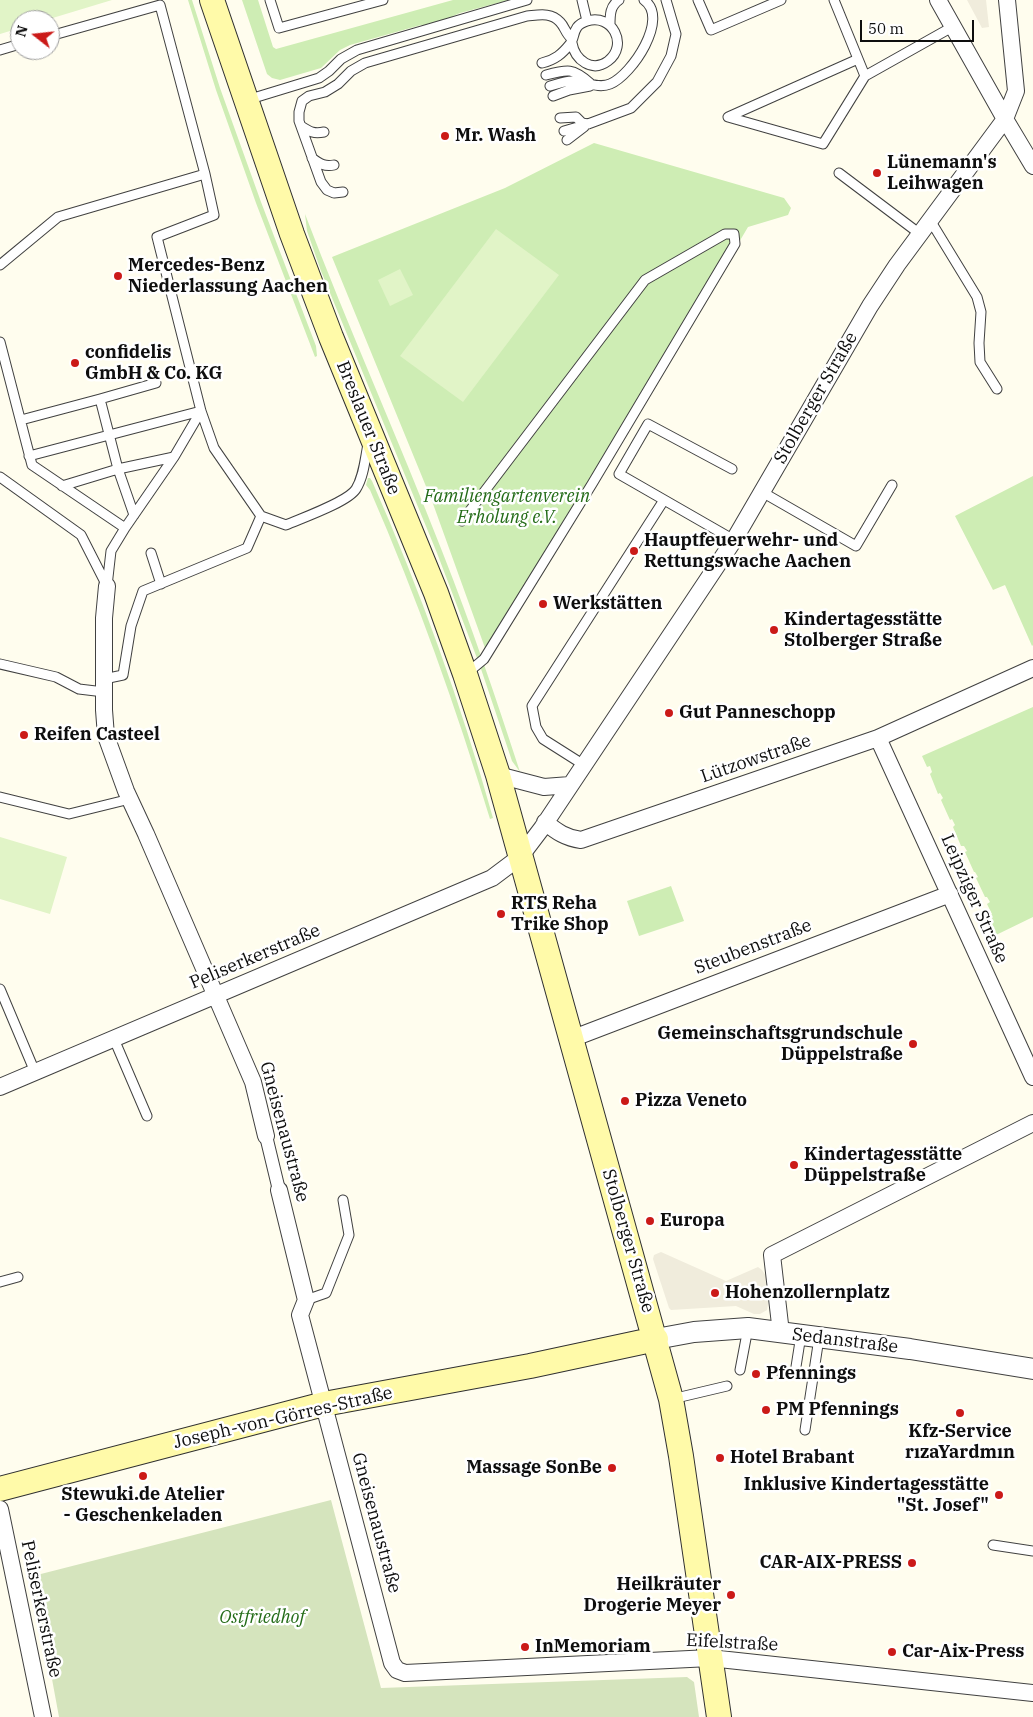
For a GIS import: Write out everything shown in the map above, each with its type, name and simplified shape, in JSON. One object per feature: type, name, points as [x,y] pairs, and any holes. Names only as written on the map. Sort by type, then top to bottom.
[{"type":"main road","name":"Breslauer Straße","points":[[212,0],[292,234],[331,338],[436,593],[498,775],[520,857]]},
{"type":"main road","name":"Stolberger Straße","points":[[520,857],[656,1339],[671,1399],[683,1465],[719,1717]]},
{"type":"main road","name":"Joseph-von-Görres-Straße","points":[[0,1489],[324,1404],[530,1366],[656,1339]]},
{"type":"street","points":[[938,0],[1033,166]]},
{"type":"street","name":"Stolberger Straße","points":[[520,857],[584,765],[734,540],[870,306],[930,220],[1005,120],[1016,91],[1006,0]]},
{"type":"street","name":"Gneisenaustraße","points":[[107,586],[104,618],[106,736],[130,799],[217,995],[253,1082],[306,1300],[300,1315],[392,1663],[397,1670]]},
{"type":"street","name":"Lützowstraße","points":[[545,822],[570,839],[581,840],[878,738],[1033,668]]},
{"type":"street","name":"Leipziger Straße","points":[[878,738],[1033,1077]]},
{"type":"street","points":[[498,775],[544,787],[570,785]]},
{"type":"street","name":"Peliserkerstraße","points":[[0,1087],[492,878],[520,857]]},
{"type":"street","name":"Steubenstraße","points":[[570,1039],[950,894]]},
{"type":"street","points":[[800,1335],[772,1255],[1033,1123]]},
{"type":"street","name":"Sedanstraße","points":[[656,1339],[694,1332],[748,1328],[910,1349],[1033,1368]]},
{"type":"street","name":"Peliserkerstraße","points":[[0,1509],[43,1717]]},
{"type":"street","name":"Eifelstraße","points":[[397,1670],[406,1673],[710,1658],[1033,1693]]},
{"type":"lane","points":[[270,0],[278,28],[383,0]]},
{"type":"lane","points":[[245,100],[319,78],[341,59],[357,50],[527,0]]},
{"type":"lane","points":[[582,0],[587,21]]},
{"type":"lane","points":[[610,25],[611,10],[615,2],[619,0]]},
{"type":"lane","points":[[550,86],[570,81],[592,85],[608,85],[623,77],[636,61],[651,32],[654,16],[649,4],[644,0]]},
{"type":"lane","points":[[565,135],[631,108],[657,82],[672,56],[676,34],[666,0]]},
{"type":"lane","points":[[698,0],[711,30],[781,0]]},
{"type":"lane","points":[[834,0],[865,76]]},
{"type":"lane","points":[[60,33],[160,5],[214,215],[157,237],[201,411],[214,448],[261,516],[286,525],[339,502],[353,493],[361,479],[370,431]]},
{"type":"lane","points":[[343,192],[334,193],[327,190],[321,182],[301,126],[299,112],[302,101],[310,96],[325,92],[338,84],[351,71],[365,63],[527,16],[548,14],[560,22],[565,33],[572,41],[573,51],[583,62],[590,65],[605,63],[616,53],[618,45],[615,30],[603,21],[595,19],[587,21],[577,28],[572,41],[554,60],[542,63]]},
{"type":"lane","points":[[858,59],[728,116],[823,144],[865,76],[954,26]]},
{"type":"lane","points":[[546,75],[569,70],[578,73],[592,85]]},
{"type":"lane","points":[[553,96],[592,85]]},
{"type":"lane","points":[[560,118],[576,117],[582,123],[588,124]]},
{"type":"lane","points":[[301,126],[309,132],[324,132]]},
{"type":"lane","points":[[312,158],[328,167],[334,165]]},
{"type":"lane","points":[[840,173],[920,234]]},
{"type":"lane","points":[[0,265],[58,217],[205,174]]},
{"type":"lane","points":[[930,220],[977,297],[982,312],[979,343],[980,362],[997,388]]},
{"type":"lane","points":[[462,521],[644,280],[725,234],[734,234],[735,244],[559,538],[484,659],[465,674]]},
{"type":"lane","points":[[0,342],[32,465],[125,528]]},
{"type":"lane","points":[[20,420],[156,383]]},
{"type":"lane","points":[[100,399],[118,468],[134,515]]},
{"type":"lane","points":[[29,456],[201,411]]},
{"type":"lane","points":[[107,586],[111,551],[174,456],[201,411]]},
{"type":"lane","points":[[732,469],[648,424],[619,474],[734,540]]},
{"type":"lane","points":[[62,486],[118,468],[174,456]]},
{"type":"lane","points":[[0,477],[82,535],[107,586]]},
{"type":"lane","points":[[762,492],[856,546],[892,485]]},
{"type":"lane","points":[[584,765],[543,739],[536,727],[532,706],[664,500]]},
{"type":"lane","points":[[0,664],[56,677],[79,689],[104,685],[124,675],[131,626],[143,591],[247,548],[261,516]]},
{"type":"lane","points":[[151,553],[162,584]]},
{"type":"lane","points":[[0,797],[69,814],[130,799]]},
{"type":"lane","points":[[0,989],[35,1072]]},
{"type":"lane","points":[[114,1039],[147,1116]]},
{"type":"lane","points":[[306,1300],[326,1293],[350,1235],[343,1200]]},
{"type":"lane","points":[[0,1282],[18,1277]]},
{"type":"lane","points":[[740,1370],[748,1328]]},
{"type":"lane","points":[[782,1374],[795,1373],[800,1335]]},
{"type":"lane","points":[[800,1335],[805,1430]]},
{"type":"lane","points":[[671,1399],[727,1386]]},
{"type":"lane","points":[[992,1546],[1033,1551]]},
{"type":"green space","points":[[0,0],[112,0],[60,16],[60,10],[10,10],[10,31],[0,34]]},
{"type":"green space","points":[[188,0],[192,0],[220,88],[316,346],[317,356],[315,357],[256,203],[216,90]]},
{"type":"green space","points":[[242,0],[258,0],[273,47],[276,49],[453,0],[509,0],[460,13],[453,16],[451,20],[424,27],[421,25],[350,45],[340,50],[321,68],[280,80],[272,78],[267,74]]},
{"type":"green space","name":"Familiengartenverein Erholung e.V.","points":[[594,143],[784,198],[791,208],[788,215],[748,227],[545,570],[489,659],[432,501],[332,257],[505,188]]},
{"type":"green space","points":[[305,214],[453,578],[520,772],[512,761],[480,666],[437,553],[321,271],[307,231]]},
{"type":"green space","points":[[496,229],[559,275],[463,402],[400,356]]},
{"type":"green space","points":[[400,269],[413,295],[390,306],[378,280]]},
{"type":"green space","points":[[1033,476],[1032,646],[1005,585],[993,590],[955,516]]},
{"type":"green space","points":[[368,478],[372,481],[390,522],[423,605],[467,732],[493,818],[490,819],[464,736],[420,612],[370,490],[366,485]]},
{"type":"green space","points":[[1033,707],[1033,917],[996,935],[987,916],[992,914],[987,904],[990,902],[985,897],[976,878],[978,877],[965,852],[967,851],[964,846],[961,846],[953,827],[955,825],[952,819],[950,820],[941,800],[943,798],[940,793],[938,794],[930,774],[932,772],[930,766],[927,767],[922,756]]},
{"type":"green space","points":[[0,837],[67,857],[50,914],[0,899]]},
{"type":"green space","points":[[671,886],[684,921],[639,936],[627,901]]},
{"type":"green space","name":"Ostfriedhof","points":[[331,1500],[381,1688],[687,1677],[694,1682],[699,1717],[59,1717],[33,1576]]},
{"type":"shaded area","points":[[967,0],[986,0],[989,27],[982,28]]},
{"type":"shaded area","name":"Hohenzollernplatz","points":[[661,1252],[726,1281],[758,1267],[766,1276],[767,1310],[760,1314],[754,1314],[736,1306],[671,1310],[653,1259],[654,1255]]},
{"type":"place","name":"Mr. Wash","points":[[445,136]]},
{"type":"place","name":"Lünemann's Leihwagen","points":[[877,173]]},
{"type":"place","name":"Mercedes-Benz Niederlassung Aachen","points":[[118,276]]},
{"type":"place","name":"confidelis GmbH & Co. KG","points":[[75,363]]},
{"type":"place","name":"Hauptfeuerwehr- und Rettungswache Aachen","points":[[634,551]]},
{"type":"place","name":"Werkstätten","points":[[543,604]]},
{"type":"place","name":"Kindertagesstätte Stolberger Straße","points":[[774,630]]},
{"type":"place","name":"Gut Panneschopp","points":[[669,713]]},
{"type":"place","name":"Reifen Casteel","points":[[24,735]]},
{"type":"place","name":"RTS Reha Trike Shop","points":[[501,914]]},
{"type":"place","name":"Gemeinschaftsgrundschule Düppelstraße","points":[[913,1044]]},
{"type":"place","name":"Pizza Veneto","points":[[625,1101]]},
{"type":"place","name":"Kindertagesstätte Düppelstraße","points":[[794,1165]]},
{"type":"place","name":"Europa","points":[[650,1221]]},
{"type":"place","name":"Hohenzollernplatz","points":[[715,1293]]},
{"type":"place","name":"Pfennings","points":[[756,1374]]},
{"type":"place","name":"PM Pfennings","points":[[766,1410]]},
{"type":"place","name":"Kfz-Service rızaYardmın","points":[[960,1413]]},
{"type":"place","name":"Hotel Brabant","points":[[720,1458]]},
{"type":"place","name":"Massage SonBe","points":[[612,1468]]},
{"type":"place","name":"Stewuki.de Atelier - Geschenkeladen","points":[[143,1476]]},
{"type":"place","name":"Inklusive Kindertagesstätte \"St. Josef\"","points":[[999,1495]]},
{"type":"place","name":"CAR-AIX-PRESS","points":[[912,1563]]},
{"type":"place","name":"Heilkräuter Drogerie Meyer","points":[[731,1595]]},
{"type":"place","name":"InMemoriam","points":[[525,1647]]},
{"type":"place","name":"Car-Aix-Press","points":[[892,1652]]}]
